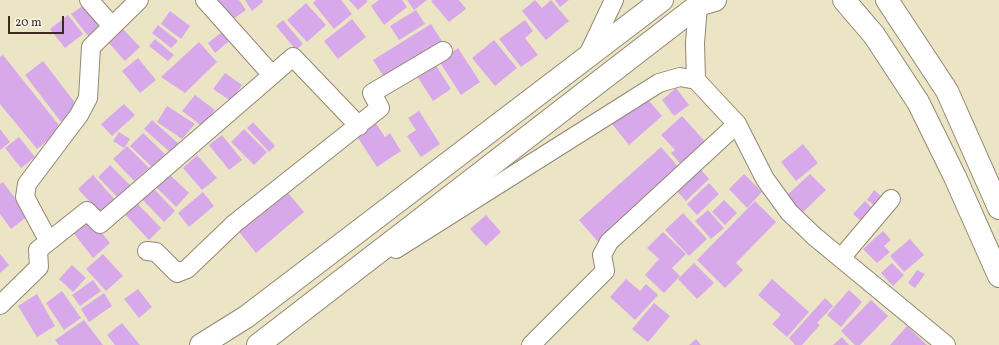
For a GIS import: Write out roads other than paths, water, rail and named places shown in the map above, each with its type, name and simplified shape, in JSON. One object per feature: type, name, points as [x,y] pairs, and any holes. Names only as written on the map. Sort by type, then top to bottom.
[{"type":"main road","points":[[201,345],[246,317],[662,0]]},
{"type":"main road","points":[[844,0],[874,35],[918,102],[955,177],[999,276]]},
{"type":"main road","points":[[886,0],[947,91],[999,208]]},
{"type":"main road","points":[[258,345],[706,2]]},
{"type":"street","points":[[89,0],[112,26]]},
{"type":"street","points":[[48,240],[25,197],[27,184],[79,116],[88,98],[91,47],[139,0]]},
{"type":"street","points":[[205,0],[272,75]]},
{"type":"street","points":[[586,58],[614,0]]},
{"type":"street","points":[[696,80],[695,43],[706,2]]},
{"type":"street","points":[[146,251],[156,252],[177,273],[187,269],[234,223],[380,108],[372,93],[442,51]]},
{"type":"street","points":[[0,305],[39,267],[38,250],[48,240],[87,211],[100,224],[293,57],[358,126]]},
{"type":"street","points":[[318,299],[659,83],[680,77],[696,80],[736,124],[775,194],[800,223],[946,345]]},
{"type":"street","points":[[531,345],[605,271],[602,255],[609,242],[736,124]]},
{"type":"street","points":[[841,258],[891,200]]}]
